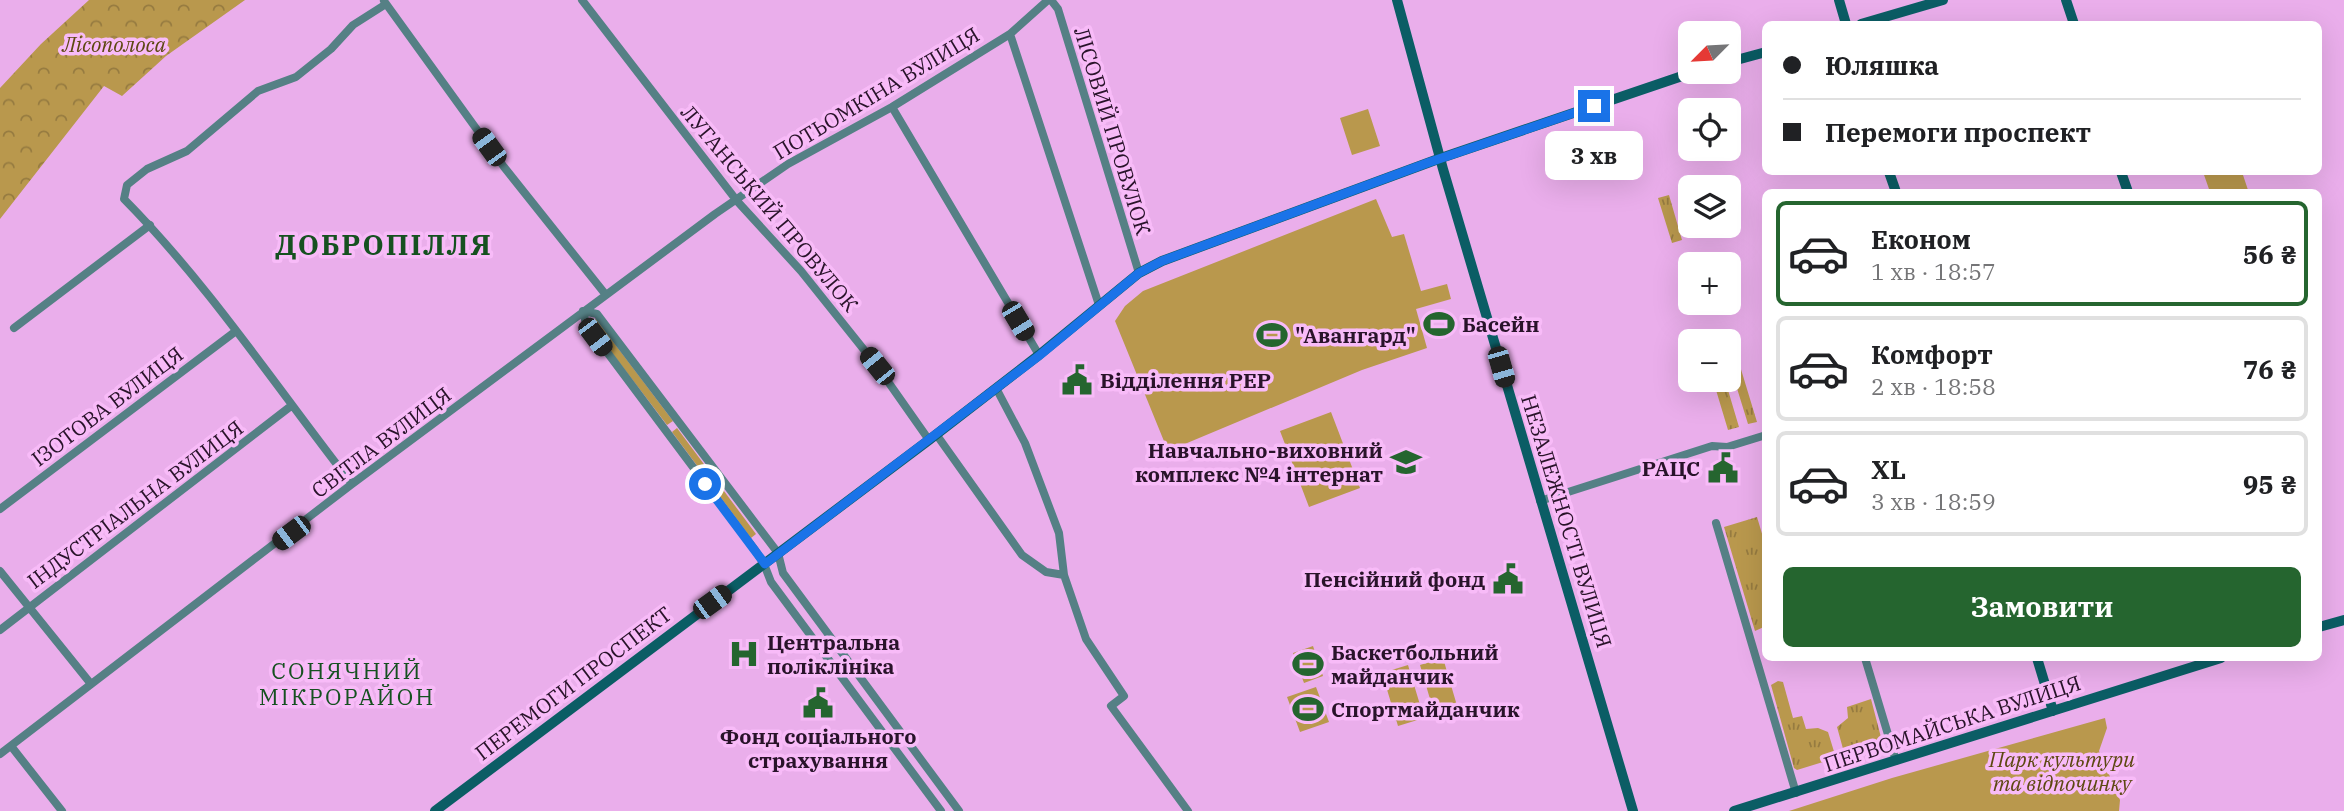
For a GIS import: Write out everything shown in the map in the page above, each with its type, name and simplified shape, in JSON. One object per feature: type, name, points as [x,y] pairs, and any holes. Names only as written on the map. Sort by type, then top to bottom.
[{"type":"main road","name":"НЕЗАЛЕЖНОСТІ ВУЛИЦЯ","points":[[1398,0],[1540,501],[1633,811]]},
{"type":"main road","points":[[1839,0],[1845,21]]},
{"type":"main road","points":[[1871,21],[1943,0]]},
{"type":"main road","points":[[2066,0],[2073,21]]},
{"type":"main road","points":[[1741,59],[1762,53]]},
{"type":"main road","name":"ПЕРЕМОГИ ПРОСПЕКТ","points":[[435,811],[933,437],[1040,355],[1139,273],[1162,261],[1441,158],[1678,77]]},
{"type":"main road","points":[[2322,626],[2344,620]]},
{"type":"main road","points":[[2038,661],[2053,711]]},
{"type":"main road","name":"ПЕРВОМАЙСЬКА ВУЛИЦЯ","points":[[1734,811],[2211,661]]},
{"type":"street","name":"ЛУГАНСЬКИЙ ПРОВУЛОК","points":[[582,0],[737,201],[818,292],[877,366],[1022,555],[1046,572],[1064,575]]},
{"type":"street","name":"ПОТЬОМКІНА ВУЛИЦЯ","points":[[583,311],[788,164],[892,107],[1010,34],[1049,0]]},
{"type":"street","name":"ЛІСОВИЙ ПРОВУЛОК","points":[[1049,0],[1058,9],[1139,273]]},
{"type":"street","points":[[352,484],[236,331],[150,225],[124,199],[127,185],[147,169],[187,150],[258,91],[296,77],[331,49],[353,25],[385,2],[504,167],[606,295]]},
{"type":"street","points":[[1010,34],[1099,305]]},
{"type":"street","points":[[892,107],[1040,355]]},
{"type":"street","points":[[14,328],[150,225]]},
{"type":"street","points":[[941,811],[771,582],[765,564],[586,324],[583,311],[597,314],[778,553],[783,573],[960,811]]},
{"type":"street","name":"СВІТЛА ВУЛИЦЯ","points":[[0,754],[583,311]]},
{"type":"street","name":"ІЗОТОВА ВУЛИЦЯ","points":[[0,509],[236,331]]},
{"type":"street","points":[[996,388],[1025,443],[1059,533],[1064,575],[1086,639],[1124,696],[1111,706],[1188,811]]},
{"type":"street","name":"ІНДУСТРІАЛЬНА ВУЛИЦЯ","points":[[0,630],[291,406]]},
{"type":"street","points":[[1540,501],[1712,446],[1727,447],[1762,436]]},
{"type":"street","points":[[1717,523],[1796,793]]},
{"type":"street","points":[[0,571],[91,684]]},
{"type":"street","points":[[1866,661],[1896,761]]},
{"type":"street","points":[[11,746],[62,811]]},
{"type":"green space","name":"Лісополоса","points":[[89,0],[245,0],[166,56],[122,96],[104,86],[0,219],[0,88],[41,44]]},
{"type":"green space","points":[[1368,109],[1380,146],[1352,155],[1340,118]]},
{"type":"green space","points":[[2204,175],[2243,175],[2248,189],[2209,189]]},
{"type":"green space","points":[[1669,195],[1678,226],[1678,238],[1682,240],[1672,243],[1658,198]]},
{"type":"green space","name":"\"Авангард\"","points":[[1376,199],[1392,237],[1404,234],[1421,291],[1447,284],[1451,299],[1416,309],[1427,348],[1362,370],[1168,451],[1115,321],[1125,306],[1143,291]]},
{"type":"green space","points":[[596,319],[673,421],[667,425],[590,324]]},
{"type":"green space","points":[[1741,369],[1757,422],[1748,424],[1738,392],[1741,392]]},
{"type":"green space","points":[[1717,392],[1729,392],[1739,427],[1728,430]]},
{"type":"green space","points":[[1331,412],[1360,488],[1309,507],[1280,431]]},
{"type":"green space","points":[[677,428],[756,534],[751,538],[672,432]]},
{"type":"green space","points":[[1757,517],[1762,534],[1762,628],[1755,631],[1724,527]]},
{"type":"green space","name":"Баскетбольний майданчик","points":[[1313,646],[1323,676],[1304,683],[1293,653]]},
{"type":"green space","points":[[1443,658],[1458,709],[1435,716],[1420,665]]},
{"type":"green space","points":[[1408,665],[1424,718],[1398,726],[1382,673]]},
{"type":"green space","points":[[1778,681],[1783,682],[1793,718],[1802,716],[1806,729],[1818,728],[1828,732],[1836,758],[1797,770],[1794,768],[1771,685]]},
{"type":"green space","name":"Спортмайданчик","points":[[1316,687],[1329,722],[1300,732],[1287,697]]},
{"type":"green space","points":[[1871,699],[1883,745],[1845,756],[1837,727],[1848,718],[1847,707]]},
{"type":"green space","name":"Парк культури та відпочинку","points":[[2105,718],[2107,728],[2099,751],[2120,800],[2119,811],[1789,811],[1892,778]]},
{"type":"place","name":"Басейн","points":[[1439,324]]},
{"type":"place","name":"\"Авангард\"","points":[[1272,335]]},
{"type":"place","name":"Відділення РЕР","points":[[1077,380]]},
{"type":"place","name":"Навчально-виховний комплекс №4 інтернат","points":[[1406,462]]},
{"type":"place","name":"РАЦС","points":[[1723,468]]},
{"type":"place","name":"Пенсійний фонд","points":[[1508,579]]},
{"type":"place","name":"Центральна поліклініка","points":[[744,654]]},
{"type":"place","name":"Баскетбольний майданчик","points":[[1308,664]]},
{"type":"place","name":"Фонд соціального страхування","points":[[818,703]]},
{"type":"place","name":"Спортмайданчик","points":[[1308,709]]},
{"type":"district","name":"ДОБРОПІЛЛЯ","points":[[384,244]]},
{"type":"district","name":"СОНЯЧНИЙ МІКРОРАЙОН","points":[[347,683]]},
{"type":"route","points":[[705,484],[765,564],[1040,355],[1139,273],[1162,261],[1368,184],[1594,106]]}]
